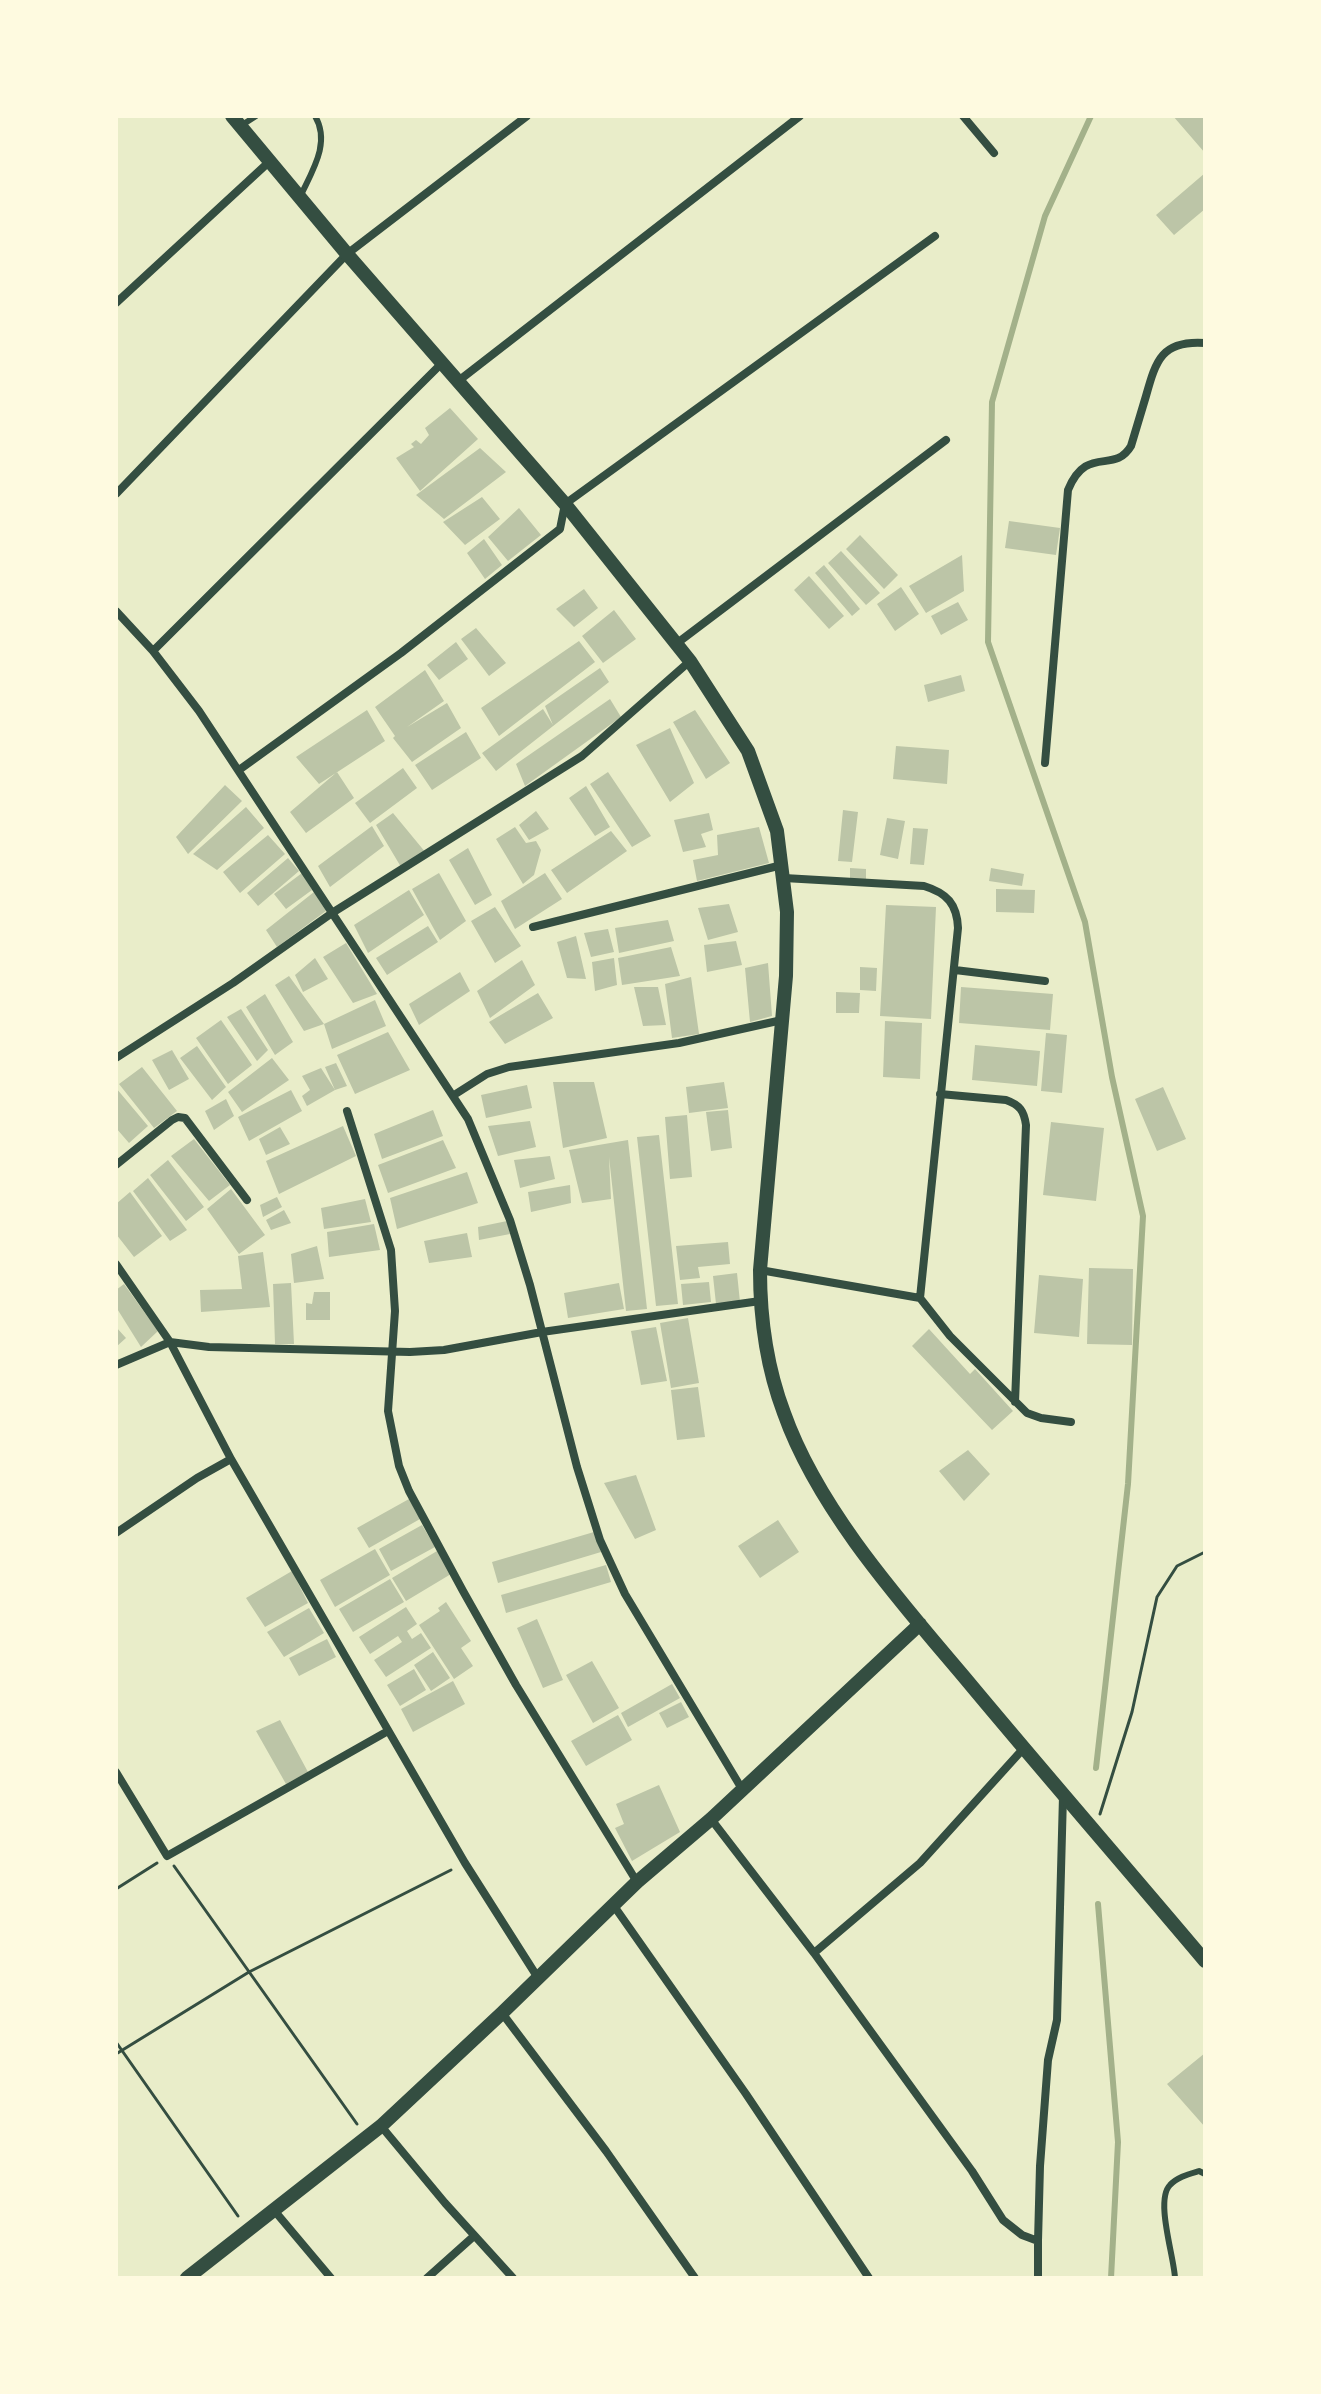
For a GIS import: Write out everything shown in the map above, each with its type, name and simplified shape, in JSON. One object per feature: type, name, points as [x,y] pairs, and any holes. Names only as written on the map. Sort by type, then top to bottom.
[{"type":"street","points":[[116,494],[347,254],[527,116]]},
{"type":"street","points":[[457,382],[800,116]]},
{"type":"street","points":[[963,116],[994,153]]},
{"type":"street","points":[[236,121],[441,364],[565,504],[690,661],[748,751],[777,831],[783,872],[786,937],[782,1020],[760,1270],[760,1301],[774,1384],[784,1415],[808,1467],[836,1512],[920,1624],[1205,1961]]},
{"type":"street","points":[[116,303],[270,161]]},
{"type":"street","points":[[239,770],[401,653],[560,529],[565,504],[935,236]]},
{"type":"street","points":[[1045,763],[1068,490],[1083,466],[1119,459],[1127,454],[1155,363],[1165,352],[1177,345],[1205,343]]},
{"type":"street","points":[[153,651],[441,364]]},
{"type":"street","points":[[676,644],[946,440]]},
{"type":"street","points":[[116,611],[153,651],[239,770],[468,1119],[510,1220],[600,1540],[625,1594],[742,1789]]},
{"type":"street","points":[[116,1058],[233,983],[332,913],[582,756],[690,661]]},
{"type":"street","points":[[533,927],[783,872],[924,886],[937,890],[951,900],[957,913],[955,970],[920,1298]]},
{"type":"street","points":[[955,970],[1045,981]]},
{"type":"street","points":[[454,1095],[487,1074],[509,1067],[679,1043],[782,1020]]},
{"type":"street","points":[[940,1094],[1006,1100],[1016,1103],[1024,1112],[1026,1125],[1015,1403]]},
{"type":"street","points":[[347,1111],[391,1250],[395,1300],[388,1411],[392,1439],[409,1491],[516,1685],[637,1882]]},
{"type":"street","points":[[116,1165],[172,1120],[185,1118],[247,1200]]},
{"type":"street","points":[[116,1264],[170,1342],[231,1459],[388,1731],[465,1863],[538,1978]]},
{"type":"street","points":[[760,1270],[920,1298],[950,1336],[1027,1413],[1071,1422]]},
{"type":"street","points":[[116,1365],[170,1342],[209,1347],[444,1350],[542,1332],[760,1301]]},
{"type":"street","points":[[116,1533],[197,1478],[231,1459]]},
{"type":"street","points":[[187,2278],[381,2126],[637,1882],[711,1819],[920,1624]]},
{"type":"street","points":[[116,1772],[167,1856],[388,1731]]},
{"type":"street","points":[[814,1953],[920,1863],[1023,1749]]},
{"type":"street","points":[[1038,2278],[1040,2166],[1048,2060],[1057,2020],[1063,1795]]},
{"type":"street","points":[[711,1819],[814,1953],[972,2171],[1003,2220],[1022,2235],[1038,2241]]},
{"type":"street","points":[[614,1906],[746,2094],[869,2278]]},
{"type":"street","points":[[502,2013],[606,2151],[695,2278]]},
{"type":"street","points":[[381,2126],[513,2278]]},
{"type":"street","points":[[273,2209],[331,2278]]},
{"type":"street","points":[[427,2278],[474,2236]]},
{"type":"lane","points":[[236,121],[256,116]]},
{"type":"lane","points":[[300,197],[320,150],[322,130],[315,116]]},
{"type":"lane","points":[[1175,2278],[1162,2199],[1168,2186],[1179,2177],[1199,2171],[1205,2174]]},
{"type":"path","points":[[1095,1832],[1132,1712],[1157,1597],[1177,1566],[1205,1552]]},
{"type":"path","points":[[116,1889],[167,1856],[366,2137]]},
{"type":"path","points":[[116,2054],[249,1972],[465,1863]]},
{"type":"path","points":[[116,2042],[247,2229]]},
{"type":"building","points":[[1173,116],[1205,116],[1205,153]]},
{"type":"building","points":[[1205,173],[1205,209],[1174,235],[1156,215]]},
{"type":"building","points":[[450,408],[478,439],[420,491],[396,458],[414,447],[411,444],[416,440],[421,444],[429,435],[425,428]]},
{"type":"building","points":[[480,448],[506,472],[444,519],[416,495]]},
{"type":"building","points":[[482,497],[500,519],[465,545],[443,522]]},
{"type":"building","points":[[519,508],[541,535],[508,561],[488,537]]},
{"type":"building","points":[[1009,521],[1060,528],[1056,555],[1005,548]]},
{"type":"building","points":[[860,535],[898,575],[884,589],[846,549]]},
{"type":"building","points":[[484,539],[502,565],[485,579],[467,553]]},
{"type":"building","points":[[841,551],[880,593],[866,605],[828,563]]},
{"type":"building","points":[[962,555],[964,591],[926,613],[909,586]]},
{"type":"building","points":[[824,565],[860,609],[852,616],[815,573]]},
{"type":"building","points":[[809,576],[844,616],[829,629],[794,590]]},
{"type":"building","points":[[901,587],[919,614],[895,631],[877,604]]},
{"type":"building","points":[[584,589],[598,608],[574,627],[556,609]]},
{"type":"building","points":[[958,602],[968,620],[941,635],[931,616]]},
{"type":"building","points":[[614,610],[636,639],[603,663],[582,636]]},
{"type":"building","points":[[476,628],[506,663],[489,676],[461,639]]},
{"type":"building","points":[[579,641],[595,662],[499,736],[481,708]]},
{"type":"building","points":[[456,642],[468,659],[439,680],[427,665]]},
{"type":"building","points":[[600,668],[609,682],[496,771],[482,753],[543,709],[553,725],[545,706]]},
{"type":"building","points":[[425,670],[444,701],[407,727],[447,703],[461,728],[412,762],[375,707]]},
{"type":"building","points":[[961,675],[965,691],[928,702],[924,685]]},
{"type":"building","points":[[610,699],[621,717],[525,786],[516,764]]},
{"type":"building","points":[[367,710],[385,741],[319,784],[296,757]]},
{"type":"building","points":[[695,710],[730,763],[706,779],[673,722]]},
{"type":"building","points":[[670,728],[694,783],[670,802],[636,745]]},
{"type":"building","points":[[466,732],[481,758],[432,790],[415,765]]},
{"type":"building","points":[[896,746],[949,750],[947,784],[893,779]]},
{"type":"building","points":[[403,768],[417,788],[370,823],[355,803]]},
{"type":"building","points":[[337,772],[354,798],[306,833],[290,812]]},
{"type":"building","points":[[608,772],[651,836],[632,847],[590,784]]},
{"type":"building","points":[[225,785],[242,801],[188,854],[176,837]]},
{"type":"building","points":[[586,786],[610,827],[595,836],[569,798]]},
{"type":"building","points":[[246,807],[264,828],[217,870],[193,854]]},
{"type":"building","points":[[843,810],[858,812],[852,862],[838,861]]},
{"type":"building","points":[[536,811],[549,829],[529,840],[519,825]]},
{"type":"building","points":[[393,813],[426,853],[401,867],[376,825]]},
{"type":"building","points":[[709,813],[713,830],[701,834],[706,847],[683,852],[674,820]]},
{"type":"building","points":[[887,818],[905,821],[898,859],[880,855]]},
{"type":"building","points":[[372,826],[384,846],[330,887],[318,866]]},
{"type":"building","points":[[515,827],[526,843],[536,841],[541,850],[534,875],[523,884],[496,839]]},
{"type":"building","points":[[759,827],[769,863],[697,881],[693,860],[718,855],[717,835]]},
{"type":"building","points":[[913,828],[928,829],[924,865],[910,864]]},
{"type":"building","points":[[611,831],[627,851],[567,893],[551,870]]},
{"type":"building","points":[[268,835],[285,854],[240,893],[223,872]]},
{"type":"building","points":[[468,848],[492,895],[475,905],[449,860]]},
{"type":"building","points":[[288,858],[299,871],[258,906],[247,893]]},
{"type":"building","points":[[850,868],[866,869],[866,881],[850,880]]},
{"type":"building","points":[[991,868],[1024,874],[1022,886],[989,881]]},
{"type":"building","points":[[302,873],[312,890],[286,909],[274,894]]},
{"type":"building","points":[[439,873],[466,921],[440,940],[412,889]]},
{"type":"building","points":[[545,873],[562,899],[515,929],[501,901]]},
{"type":"building","points":[[996,889],[1035,890],[1034,913],[996,912]]},
{"type":"building","points":[[409,890],[424,915],[368,953],[354,925]]},
{"type":"building","points":[[314,892],[326,911],[277,947],[266,930]]},
{"type":"building","points":[[729,904],[738,932],[708,940],[698,908]]},
{"type":"building","points":[[886,905],[936,907],[931,1019],[880,1016]]},
{"type":"building","points":[[495,907],[521,946],[495,963],[471,921]]},
{"type":"building","points":[[668,920],[674,941],[619,953],[615,928]]},
{"type":"building","points":[[428,926],[438,942],[387,975],[376,958]]},
{"type":"building","points":[[608,929],[614,952],[591,957],[584,933]]},
{"type":"building","points":[[576,936],[586,979],[567,978],[557,942]]},
{"type":"building","points":[[736,941],[742,965],[707,972],[704,945]]},
{"type":"building","points":[[346,943],[377,994],[353,1003],[323,957]]},
{"type":"building","points":[[671,947],[680,976],[622,985],[618,958]]},
{"type":"building","points":[[315,958],[328,979],[303,992],[295,975]]},
{"type":"building","points":[[614,958],[617,985],[595,991],[592,962]]},
{"type":"building","points":[[522,960],[535,985],[490,1018],[477,991]]},
{"type":"building","points":[[768,963],[772,1016],[750,1022],[745,968]]},
{"type":"building","points":[[860,967],[877,968],[876,991],[860,990]]},
{"type":"building","points":[[460,972],[470,991],[419,1025],[409,1004]]},
{"type":"building","points":[[289,976],[324,1024],[304,1031],[275,985]]},
{"type":"building","points":[[691,977],[699,1034],[672,1038],[665,984]]},
{"type":"building","points":[[634,987],[658,987],[666,1025],[643,1026]]},
{"type":"building","points":[[961,987],[1053,994],[1050,1030],[959,1023]]},
{"type":"building","points":[[836,992],[860,993],[859,1013],[836,1013]]},
{"type":"building","points":[[538,993],[553,1018],[505,1044],[489,1022]]},
{"type":"building","points":[[265,994],[293,1042],[275,1055],[246,1007]]},
{"type":"building","points":[[375,1000],[386,1026],[332,1049],[324,1024]]},
{"type":"building","points":[[241,1009],[268,1050],[257,1061],[227,1017]]},
{"type":"building","points":[[221,1020],[252,1065],[228,1084],[196,1038]]},
{"type":"building","points":[[885,1021],[922,1023],[920,1079],[883,1077]]},
{"type":"building","points":[[388,1032],[410,1070],[355,1094],[337,1055]]},
{"type":"building","points":[[1046,1033],[1067,1035],[1062,1093],[1041,1091]]},
{"type":"building","points":[[975,1045],[1040,1051],[1037,1086],[972,1080]]},
{"type":"building","points":[[197,1046],[226,1087],[212,1100],[180,1058]]},
{"type":"building","points":[[172,1050],[189,1079],[169,1090],[152,1060]]},
{"type":"building","points":[[272,1058],[289,1080],[242,1112],[228,1092]]},
{"type":"building","points":[[336,1063],[347,1086],[335,1090],[325,1067]]},
{"type":"building","points":[[142,1067],[177,1111],[154,1128],[119,1084]]},
{"type":"building","points":[[321,1068],[335,1090],[307,1106],[302,1096],[310,1090],[302,1076]]},
{"type":"building","points":[[553,1082],[594,1082],[607,1138],[563,1148]]},
{"type":"building","points":[[724,1082],[728,1108],[689,1113],[686,1087]]},
{"type":"building","points":[[527,1085],[532,1108],[486,1118],[481,1095]]},
{"type":"building","points":[[1163,1087],[1186,1139],[1157,1151],[1135,1099]]},
{"type":"building","points":[[116,1088],[148,1126],[129,1143],[116,1128]]},
{"type":"building","points":[[291,1090],[302,1111],[249,1141],[238,1117]]},
{"type":"building","points":[[226,1099],[234,1116],[214,1130],[205,1111]]},
{"type":"building","points":[[433,1110],[443,1136],[382,1159],[374,1134]]},
{"type":"building","points":[[728,1110],[732,1148],[711,1151],[706,1112]]},
{"type":"building","points":[[687,1115],[692,1177],[670,1179],[665,1117]]},
{"type":"building","points":[[530,1121],[536,1147],[498,1156],[488,1126]]},
{"type":"building","points":[[1051,1122],[1104,1128],[1096,1201],[1043,1195]]},
{"type":"building","points":[[343,1126],[356,1156],[279,1194],[266,1161]]},
{"type":"building","points":[[280,1127],[290,1144],[266,1155],[259,1139]]},
{"type":"building","points":[[659,1135],[678,1304],[656,1306],[637,1137]]},
{"type":"building","points":[[194,1139],[230,1185],[209,1201],[171,1156]]},
{"type":"building","points":[[443,1140],[456,1168],[388,1193],[378,1165]]},
{"type":"building","points":[[628,1140],[647,1309],[626,1311],[609,1157],[611,1199],[582,1203],[569,1150]]},
{"type":"building","points":[[550,1156],[555,1179],[520,1188],[514,1160]]},
{"type":"building","points":[[168,1160],[204,1207],[186,1221],[150,1175]]},
{"type":"building","points":[[467,1172],[478,1203],[397,1229],[390,1198]]},
{"type":"building","points":[[148,1178],[187,1230],[170,1241],[133,1191]]},
{"type":"building","points":[[570,1185],[571,1203],[531,1212],[528,1192]]},
{"type":"building","points":[[231,1189],[265,1235],[239,1254],[207,1209]]},
{"type":"building","points":[[130,1192],[162,1236],[134,1257],[116,1234],[116,1204]]},
{"type":"building","points":[[277,1197],[282,1207],[263,1217],[260,1205]]},
{"type":"building","points":[[365,1199],[371,1222],[324,1229],[321,1208]]},
{"type":"building","points":[[284,1210],[291,1223],[271,1230],[266,1220]]},
{"type":"building","points":[[507,1221],[510,1234],[479,1240],[478,1227]]},
{"type":"building","points":[[374,1224],[380,1250],[329,1257],[327,1232]]},
{"type":"building","points":[[467,1233],[472,1257],[429,1263],[424,1241]]},
{"type":"building","points":[[728,1242],[730,1264],[698,1267],[700,1278],[680,1280],[676,1246]]},
{"type":"building","points":[[317,1246],[324,1279],[294,1283],[291,1254]]},
{"type":"building","points":[[263,1252],[270,1307],[201,1312],[200,1290],[242,1289],[238,1256]]},
{"type":"building","points":[[1089,1268],[1133,1269],[1132,1345],[1087,1344]]},
{"type":"building","points":[[737,1273],[740,1302],[716,1304],[713,1276]]},
{"type":"building","points":[[1039,1275],[1083,1279],[1079,1337],[1034,1333]]},
{"type":"building","points":[[709,1282],[711,1302],[683,1305],[681,1284]]},
{"type":"building","points":[[291,1283],[294,1344],[275,1344],[273,1284]]},
{"type":"building","points":[[619,1283],[624,1309],[568,1318],[564,1293]]},
{"type":"building","points":[[124,1284],[158,1331],[141,1347],[116,1307],[116,1290]]},
{"type":"building","points":[[314,1292],[330,1292],[330,1320],[306,1320],[306,1303],[312,1304]]},
{"type":"building","points":[[688,1318],[699,1383],[671,1388],[660,1323]]},
{"type":"building","points":[[116,1327],[126,1338],[116,1347]]},
{"type":"building","points":[[656,1327],[667,1381],[641,1385],[631,1331]]},
{"type":"building","points":[[929,1329],[970,1374],[975,1369],[1013,1411],[992,1430],[912,1346]]},
{"type":"building","points":[[698,1387],[705,1437],[677,1440],[671,1390]]},
{"type":"building","points":[[968,1450],[990,1474],[964,1501],[939,1471]]},
{"type":"building","points":[[636,1475],[656,1530],[635,1539],[604,1483]]},
{"type":"building","points":[[409,1499],[420,1519],[369,1548],[357,1528]]},
{"type":"building","points":[[778,1520],[799,1552],[760,1578],[738,1546]]},
{"type":"building","points":[[422,1525],[435,1547],[391,1571],[379,1549]]},
{"type":"building","points":[[594,1532],[601,1552],[498,1583],[492,1562]]},
{"type":"building","points":[[375,1549],[390,1575],[335,1607],[320,1580]]},
{"type":"building","points":[[437,1551],[451,1574],[406,1601],[392,1578]]},
{"type":"building","points":[[606,1565],[611,1582],[506,1613],[501,1595]]},
{"type":"building","points":[[292,1571],[308,1603],[265,1627],[246,1598]]},
{"type":"building","points":[[390,1579],[404,1602],[353,1632],[339,1609]]},
{"type":"building","points":[[446,1602],[471,1641],[461,1648],[473,1666],[454,1679],[419,1625],[440,1611],[438,1608]]},
{"type":"building","points":[[406,1607],[417,1624],[407,1631],[412,1639],[421,1633],[431,1648],[386,1677],[374,1660],[402,1642],[398,1636],[370,1654],[359,1637]]},
{"type":"building","points":[[309,1608],[324,1633],[284,1657],[267,1632]]},
{"type":"building","points":[[537,1619],[563,1680],[543,1688],[517,1628]]},
{"type":"building","points":[[327,1639],[336,1657],[299,1676],[289,1658]]},
{"type":"building","points":[[433,1652],[450,1678],[431,1691],[414,1665]]},
{"type":"building","points":[[592,1661],[619,1708],[593,1723],[566,1675]]},
{"type":"building","points":[[414,1669],[426,1690],[400,1706],[387,1685]]},
{"type":"building","points":[[453,1681],[465,1704],[413,1732],[401,1709]]},
{"type":"building","points":[[672,1684],[680,1698],[628,1727],[621,1713]]},
{"type":"building","points":[[681,1702],[689,1717],[667,1728],[659,1713]]},
{"type":"building","points":[[618,1715],[632,1740],[586,1766],[571,1741]]},
{"type":"building","points":[[280,1720],[308,1772],[286,1784],[256,1731]]},
{"type":"building","points":[[659,1785],[680,1832],[632,1861],[615,1828],[624,1824],[616,1804]]},
{"type":"building","points":[[1205,2053],[1205,2127],[1167,2084]]},
{"type":"waterway","points":[[1091,116],[1045,216],[992,402],[988,642],[1085,922],[1112,1077],[1143,1216],[1128,1484],[1096,1768]]},
{"type":"waterway","points":[[1098,1904],[1118,2142],[1111,2278]]}]
